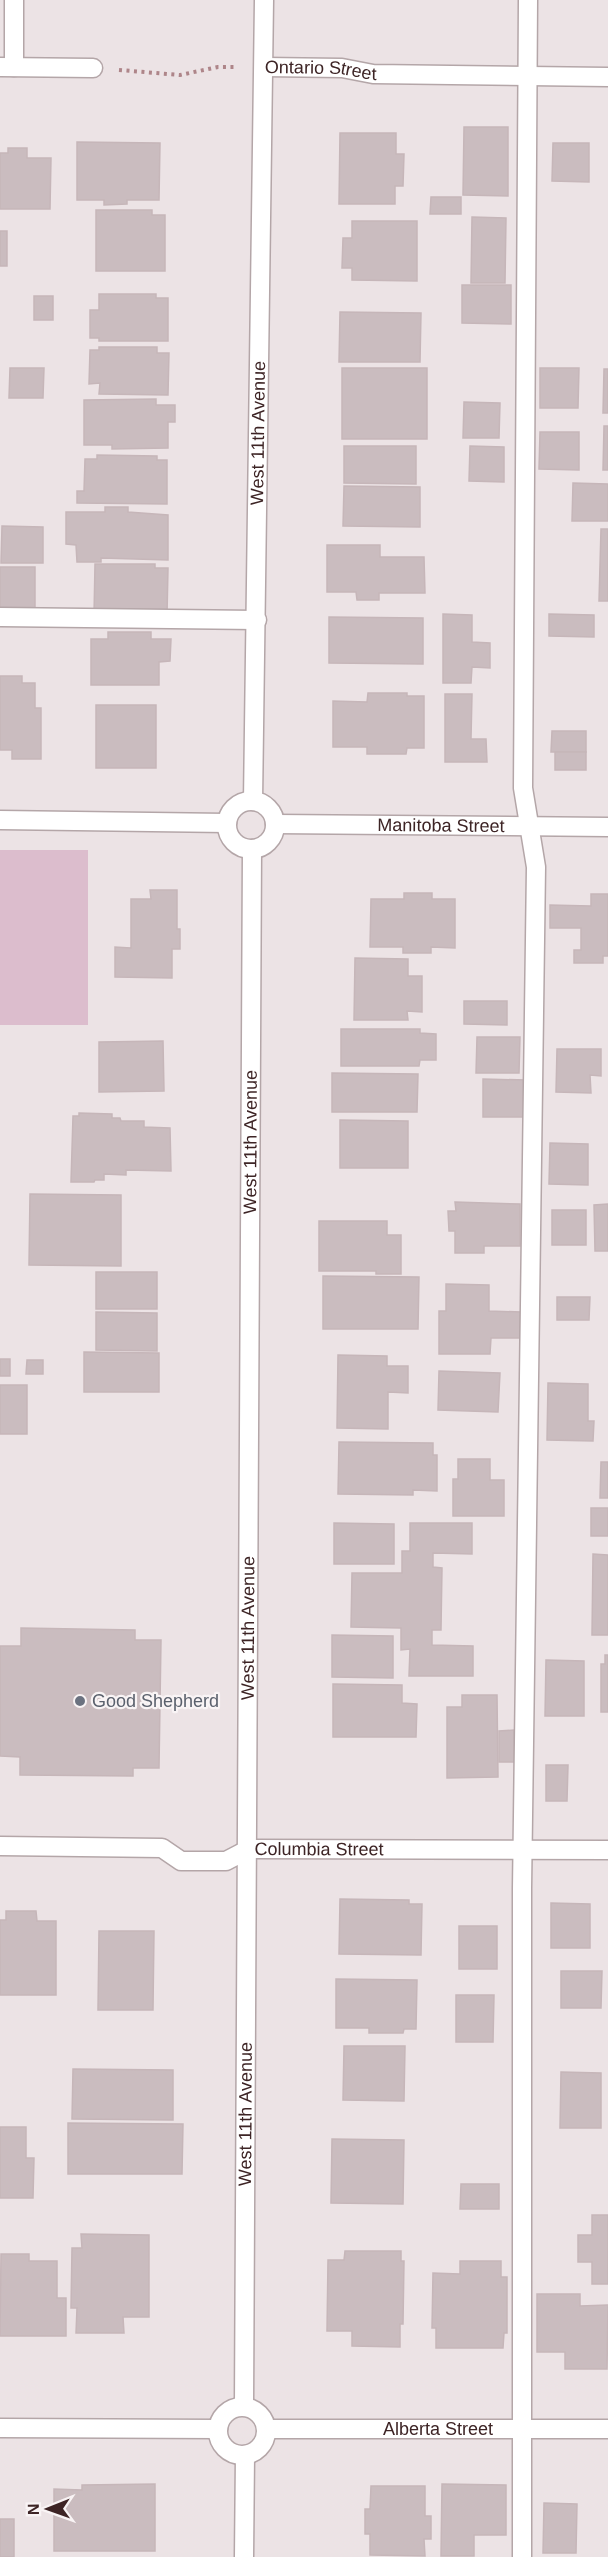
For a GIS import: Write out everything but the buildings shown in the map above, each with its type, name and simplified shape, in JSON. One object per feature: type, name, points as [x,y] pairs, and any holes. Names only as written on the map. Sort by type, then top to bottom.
[{"type":"street","points":[[14,0],[7,67],[93,68]]},
{"type":"street","name":"West 11th Avenue","points":[[253,801],[264,0]]},
{"type":"street","points":[[522,2557],[523,1849],[536,867],[523,788],[528,0]]},
{"type":"street","name":"Ontario Street","points":[[264,67],[342,68],[373,74],[608,77]]},
{"type":"street","points":[[0,617],[257,620]]},
{"type":"street","points":[[253,801],[269,808],[274,815],[274,833],[262,847],[243,848],[234,842],[227,823],[236,806],[253,801]]},
{"type":"street","points":[[0,820],[227,823]]},
{"type":"street","name":"Manitoba Street","points":[[275,824],[608,827]]},
{"type":"street","name":"West 11th Avenue","points":[[244,2406],[249,1849],[252,849]]},
{"type":"street","name":"Columbia Street","points":[[0,1846],[162,1848],[181,1861],[226,1861],[249,1849],[608,1850]]},
{"type":"street","points":[[244,2406],[260,2414],[267,2429],[266,2438],[261,2446],[245,2455],[234,2454],[225,2448],[220,2440],[218,2429],[220,2420],[226,2412],[235,2407],[244,2406]]},
{"type":"street","points":[[0,2428],[218,2429]]},
{"type":"street","name":"Alberta Street","points":[[267,2429],[608,2429]]},
{"type":"street","points":[[244,2557],[245,2455]]},
{"type":"path","name":"Ontario Street","points":[[93,68],[180,75],[218,67],[264,67]]},
{"type":"shaded area","points":[[0,850],[88,850],[88,1025],[0,1025]]},
{"type":"place","name":"Good Shepherd","points":[[80,1701]]}]
